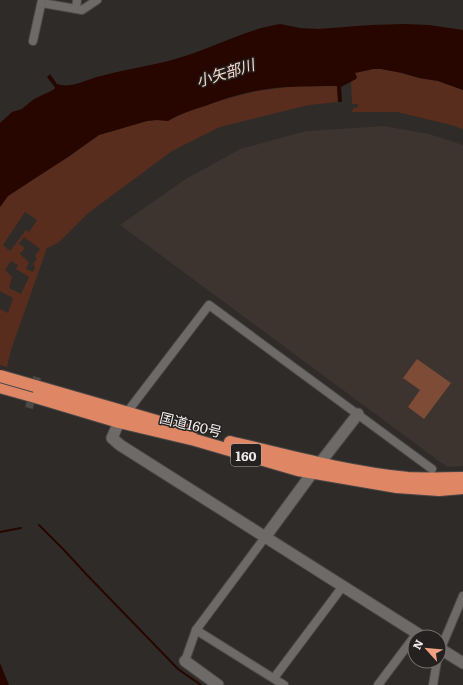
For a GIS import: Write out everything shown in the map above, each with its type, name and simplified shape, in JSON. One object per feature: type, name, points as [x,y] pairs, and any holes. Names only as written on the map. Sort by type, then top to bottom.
[{"type":"highway","name":"160","points":[[0,376],[34,391]]},
{"type":"highway","name":"160","points":[[0,387],[34,391]]},
{"type":"highway","name":"国道160号","points":[[34,391],[131,414],[228,441],[316,468],[397,487],[439,490],[463,488]]},
{"type":"highway","name":"国道160号","points":[[34,391],[119,422],[195,440],[298,470],[334,467],[409,478],[463,478]]},
{"type":"street","points":[[76,9],[77,0]]},
{"type":"street","points":[[33,41],[42,1],[82,10],[97,0]]},
{"type":"street","points":[[131,414],[131,407],[209,304],[432,469]]},
{"type":"street","points":[[218,685],[185,661],[196,630],[358,414]]},
{"type":"street","points":[[119,422],[112,438],[410,629]]},
{"type":"street","points":[[274,678],[342,586]]},
{"type":"street","points":[[447,634],[463,596]]},
{"type":"street","points":[[196,630],[284,685]]},
{"type":"street","points":[[378,685],[407,650]]},
{"type":"street","points":[[447,654],[463,663]]},
{"type":"street","points":[[433,685],[436,669]]},
{"type":"shaded area","points":[[373,69],[381,69],[438,81],[463,90],[463,129],[397,112],[352,112],[353,108],[357,108],[358,104],[352,104],[351,81],[356,79],[355,73]]},
{"type":"shaded area","points":[[337,86],[338,102],[309,105],[220,127],[172,151],[87,214],[58,243],[47,248],[11,350],[7,367],[0,365],[0,309],[8,313],[13,298],[0,291],[0,207],[8,196],[99,135],[147,121],[168,121],[186,112],[222,100],[257,91],[288,87]],"holes":[[[25,212],[37,220],[29,232],[26,230],[10,251],[3,245]],[[24,237],[40,249],[35,256],[37,259],[33,264],[35,267],[33,272],[26,269],[29,262],[20,254],[25,248],[19,244]],[[11,261],[18,265],[16,269],[29,277],[21,294],[9,288],[12,277],[5,270]]]},
{"type":"shaded area","points":[[384,126],[429,134],[463,145],[463,466],[447,467],[120,225],[184,180],[240,149],[306,131]]},
{"type":"water","name":"小矢部川","points":[[280,24],[300,28],[318,29],[404,24],[429,25],[463,30],[463,90],[438,81],[381,69],[373,69],[355,73],[357,77],[356,79],[341,87],[342,102],[338,102],[337,86],[277,88],[246,93],[190,111],[168,121],[147,121],[99,135],[8,196],[0,207],[0,123],[12,112],[22,109],[34,99],[53,90],[55,88],[47,77],[50,74],[57,84],[68,85],[79,83],[96,77],[177,58],[245,33]]},
{"type":"water","points":[[0,663],[9,685],[0,685]]},
{"type":"building","points":[[417,359],[451,383],[424,419],[408,407],[420,390],[403,378]]},
{"type":"waterway","points":[[39,525],[178,669],[201,685]]},
{"type":"waterway","points":[[0,532],[21,528]]},
{"type":"tunnel","points":[[29,408],[37,377]]}]
